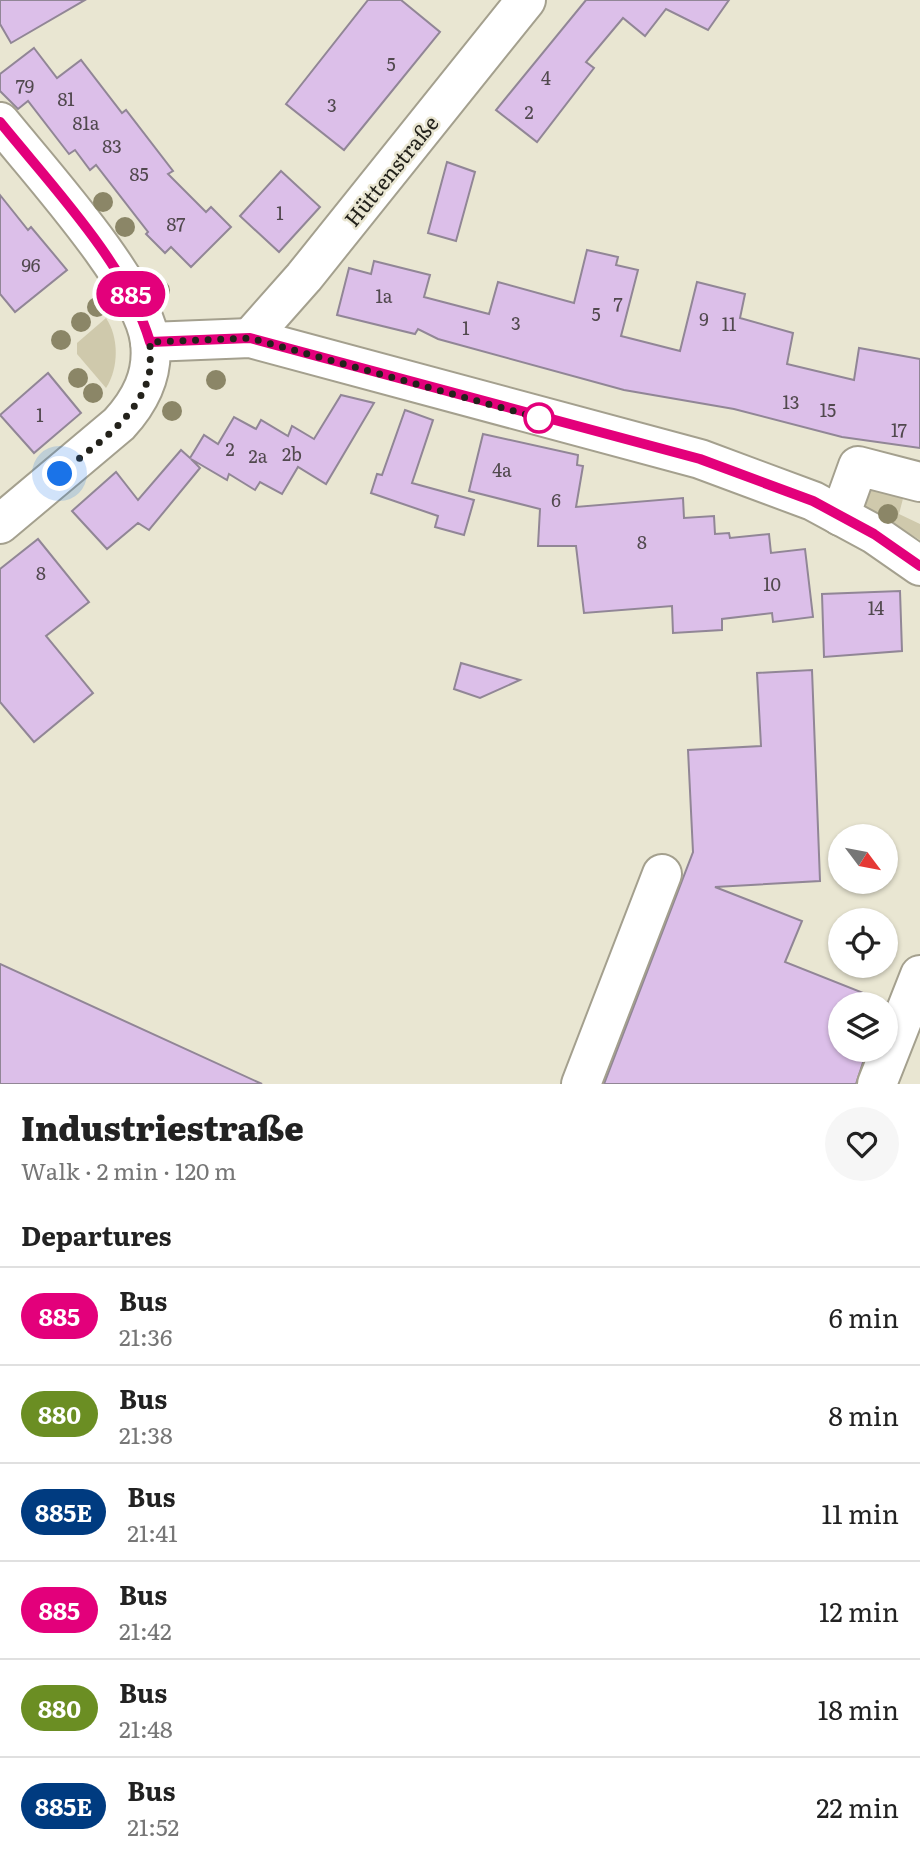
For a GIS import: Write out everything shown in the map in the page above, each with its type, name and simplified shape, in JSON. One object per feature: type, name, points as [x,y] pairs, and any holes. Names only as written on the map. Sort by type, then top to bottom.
[{"type":"street","name":"Hüttenstraße","points":[[250,338],[304,277],[527,0]]},
{"type":"street","points":[[0,122],[74,214],[126,285],[142,315],[150,342],[149,374],[136,405],[119,424],[0,524]]},
{"type":"street","points":[[150,342],[250,338],[700,459],[801,497],[874,534],[920,566]]},
{"type":"street","points":[[840,516],[858,467],[920,482]]},
{"type":"street","points":[[581,1084],[662,874]]},
{"type":"street","points":[[877,1084],[920,975]]},
{"type":"shaded area","points":[[106,318],[113,334],[116,353],[106,388],[77,354],[77,343]]},
{"type":"shaded area","points":[[867,482],[906,487],[899,514],[920,524],[920,540],[857,503]]},
{"type":"building","points":[[0,0],[85,0],[11,43],[0,24]]},
{"type":"building","points":[[368,0],[401,0],[440,32],[344,150],[286,104]]},
{"type":"building","points":[[586,0],[729,0],[708,30],[666,9],[645,36],[623,18],[586,62],[594,68],[537,142],[496,110]]},
{"type":"building","points":[[34,48],[57,78],[81,60],[122,113],[126,110],[173,171],[168,174],[206,212],[211,207],[231,227],[191,267],[171,247],[165,253],[146,234],[148,232],[96,165],[90,170],[75,150],[69,154],[28,101],[18,109],[0,91],[0,74]]},
{"type":"building","points":[[447,162],[475,172],[456,241],[428,233]]},
{"type":"building","points":[[281,171],[320,207],[279,252],[240,216]]},
{"type":"building","points":[[0,195],[28,230],[31,227],[67,270],[15,312],[0,294]]},
{"type":"building","points":[[587,250],[618,257],[616,265],[638,270],[621,336],[680,351],[697,282],[745,294],[740,318],[793,333],[787,364],[854,380],[859,348],[920,359],[920,448],[842,437],[734,409],[624,390],[438,339],[418,329],[415,334],[337,315],[349,268],[371,274],[374,261],[430,275],[424,297],[489,314],[498,282],[574,303]]},
{"type":"building","points":[[48,373],[81,413],[34,453],[0,415]]},
{"type":"building","points":[[341,395],[374,403],[326,484],[298,467],[282,494],[260,482],[255,490],[229,474],[227,480],[191,459],[200,468],[149,530],[138,523],[107,549],[72,511],[116,472],[138,500],[181,450],[190,458],[204,435],[218,444],[234,417],[256,429],[261,420],[288,436],[292,426],[314,439]]},
{"type":"building","points":[[405,410],[433,420],[412,483],[474,500],[464,535],[435,527],[438,516],[371,493],[377,474],[382,475]]},
{"type":"building","points":[[483,434],[578,455],[577,465],[583,466],[576,507],[683,498],[684,518],[714,516],[715,534],[729,533],[730,538],[769,534],[771,553],[805,549],[813,617],[773,622],[772,613],[722,619],[722,630],[673,633],[672,606],[584,613],[576,546],[538,546],[540,509],[469,491]]},
{"type":"building","points":[[38,539],[89,602],[46,636],[93,693],[34,742],[0,702],[0,569]]},
{"type":"building","points":[[900,591],[902,651],[824,657],[822,594]]},
{"type":"building","points":[[461,663],[520,680],[480,698],[454,689]]},
{"type":"building","points":[[812,670],[820,881],[715,887],[802,921],[785,962],[861,992],[828,992],[828,1062],[863,1062],[856,1084],[604,1084],[693,852],[688,750],[761,746],[757,673]]},
{"type":"building","points":[[0,964],[262,1084],[0,1084]]},
{"type":"bus line","name":"885","points":[[0,122],[74,214],[126,285],[142,315],[150,342],[250,338],[538,418],[700,459],[813,501],[874,534],[920,566]]},
{"type":"route","points":[[60,474],[119,424],[136,405],[149,374],[150,342],[250,338],[539,418]]}]
